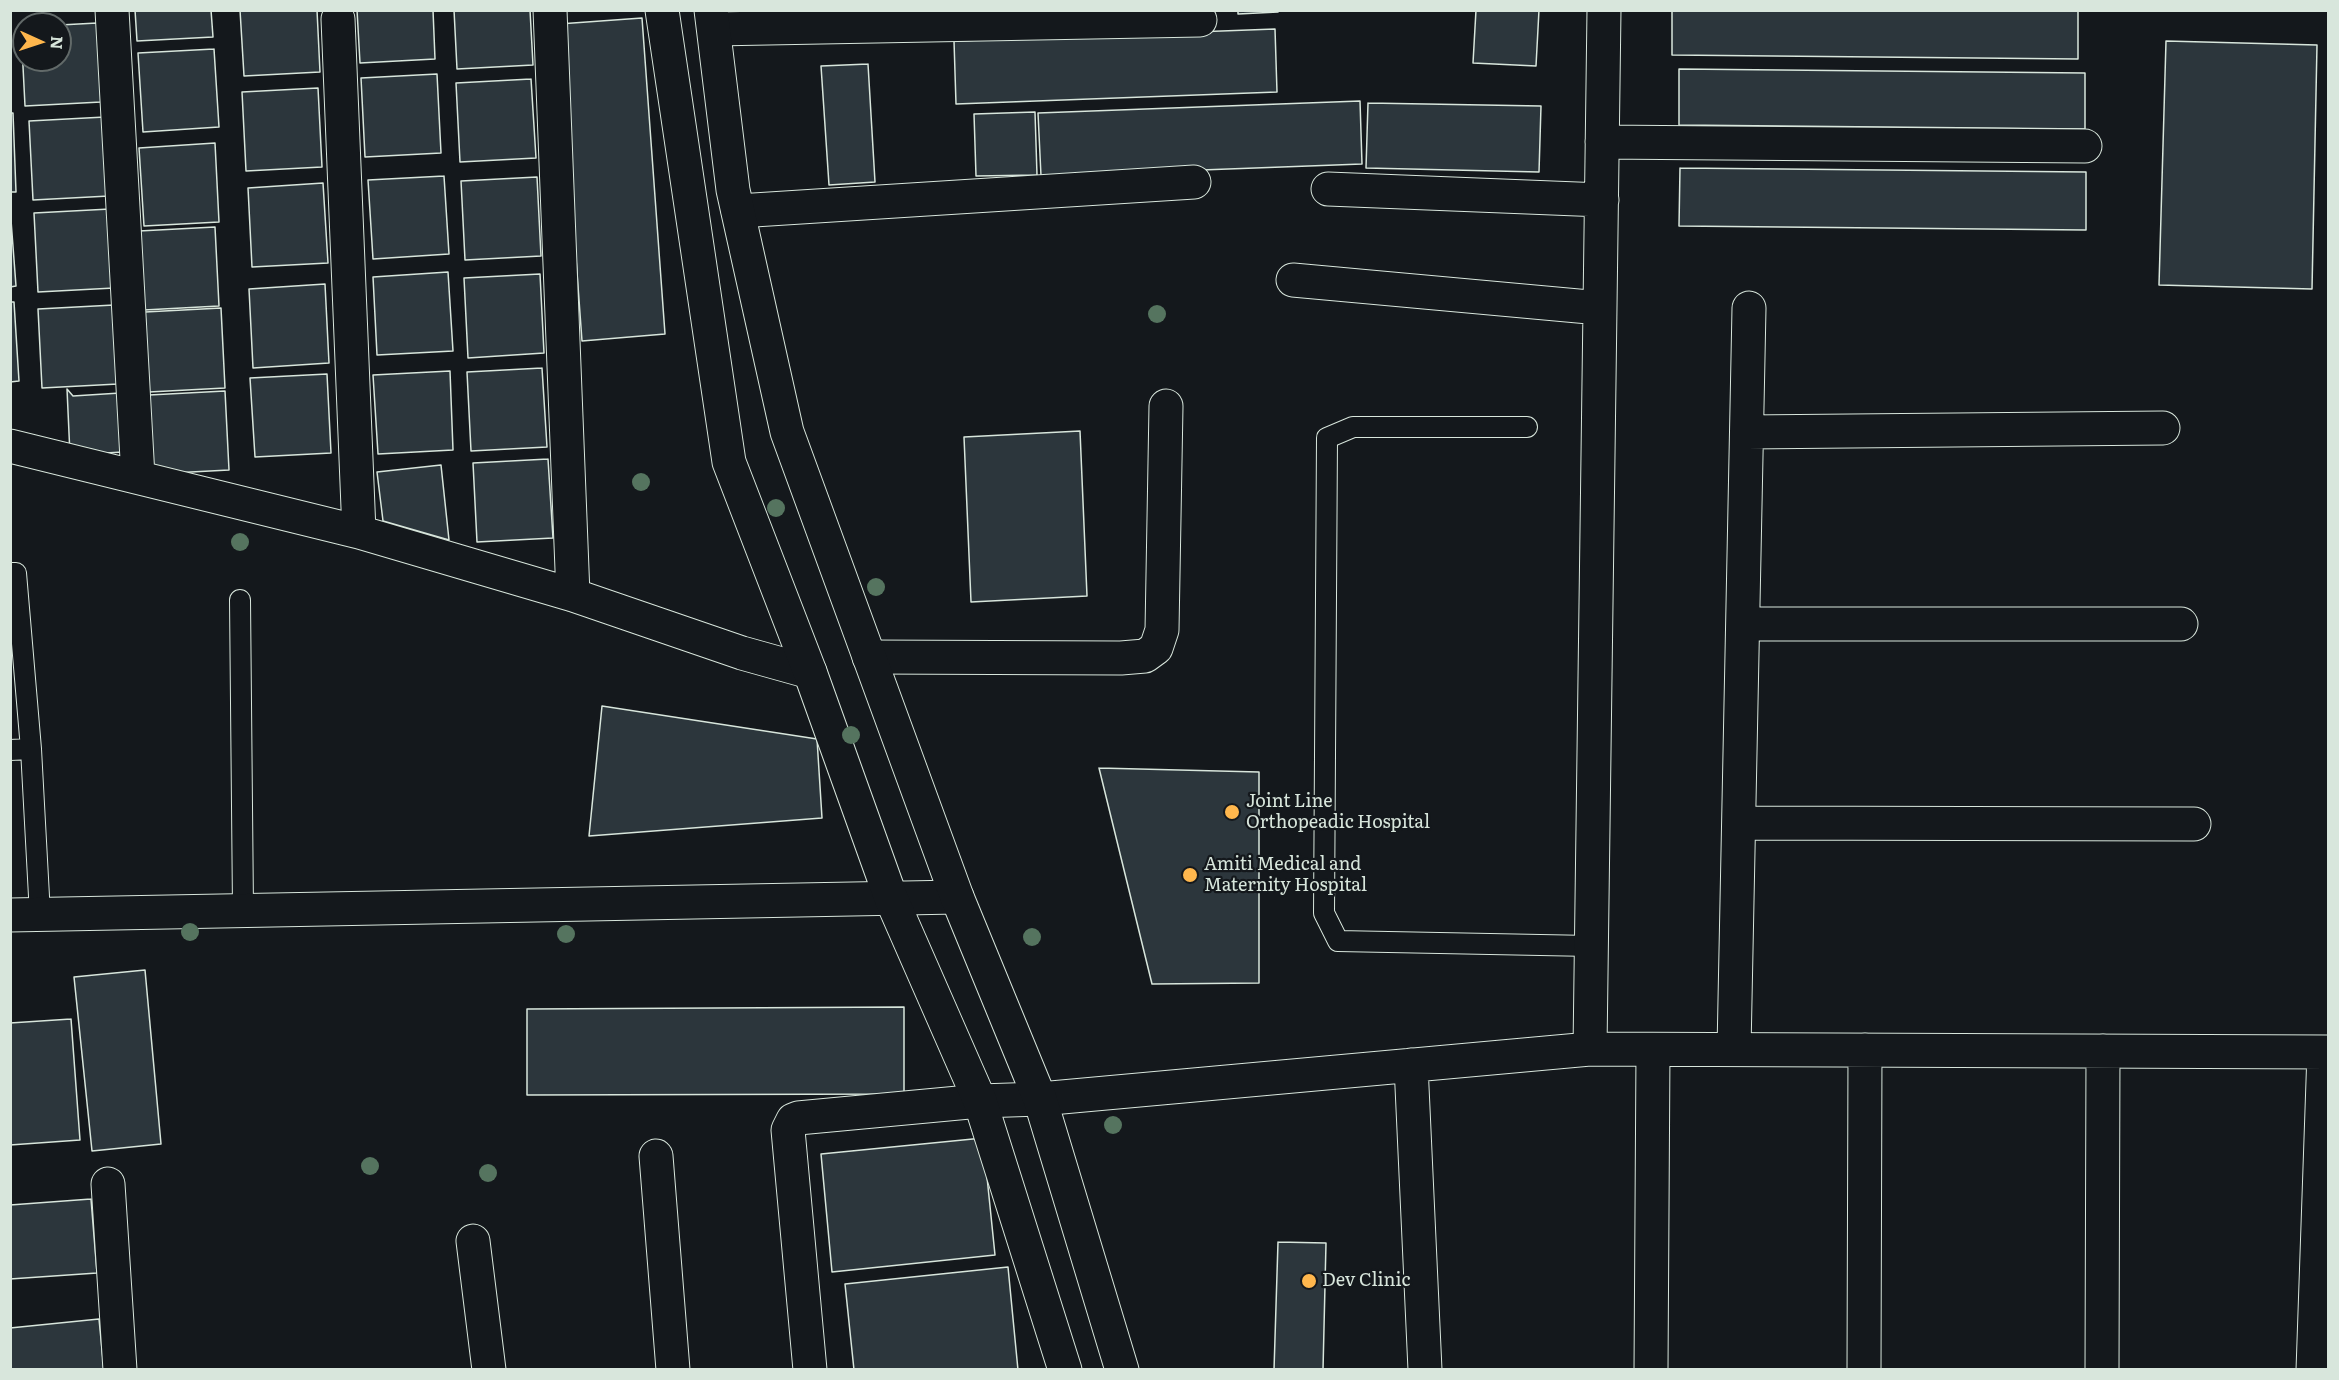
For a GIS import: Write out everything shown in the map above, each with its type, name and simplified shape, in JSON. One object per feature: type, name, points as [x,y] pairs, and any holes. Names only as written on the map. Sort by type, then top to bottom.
[{"type":"street","points":[[112,10],[138,477]]},
{"type":"street","points":[[550,10],[573,595]]},
{"type":"street","points":[[662,10],[729,462],[810,672],[891,898],[980,1101],[1065,1370]]},
{"type":"street","points":[[1590,1049],[1604,10]]},
{"type":"street","points":[[338,19],[358,532]]},
{"type":"street","points":[[1122,1370],[1040,1099],[957,897],[787,432],[738,210],[712,20],[1200,20]]},
{"type":"street","points":[[1602,142],[2085,146]]},
{"type":"street","points":[[738,210],[1194,182]]},
{"type":"street","points":[[1328,189],[1602,200]]},
{"type":"street","points":[[1293,280],[1600,308]]},
{"type":"street","points":[[1734,1049],[1749,308]]},
{"type":"street","points":[[869,657],[1121,658],[1145,656],[1156,648],[1162,630],[1166,406]]},
{"type":"street","points":[[1747,432],[2163,428]]},
{"type":"street","points":[[10,446],[358,532],[573,595],[732,650],[810,672]]},
{"type":"street","points":[[1743,624],[2181,624]]},
{"type":"street","points":[[1739,822],[2194,824]]},
{"type":"street","points":[[25,915],[957,897]]},
{"type":"street","points":[[810,1370],[788,1130],[789,1124],[798,1118],[980,1101],[1040,1099],[1590,1049],[2326,1052],[2313,1370]]},
{"type":"street","points":[[1651,1370],[1653,1050]]},
{"type":"street","points":[[1864,1370],[1865,1050]]},
{"type":"street","points":[[2102,1370],[2103,1051]]},
{"type":"street","points":[[1411,1065],[1425,1370]]},
{"type":"street","points":[[656,1156],[673,1370]]},
{"type":"street","points":[[108,1184],[120,1370]]},
{"type":"street","points":[[473,1241],[489,1370]]},
{"type":"lane","points":[[1527,427],[1353,427],[1326,438],[1324,913],[1338,940],[1592,946]]},
{"type":"lane","points":[[10,573],[16,573],[31,749],[25,915]]},
{"type":"lane","points":[[240,600],[243,909]]},
{"type":"lane","points":[[10,750],[31,749]]},
{"type":"building","points":[[135,10],[211,10],[213,37],[137,41]]},
{"type":"building","points":[[240,10],[317,10],[320,72],[244,76]]},
{"type":"building","points":[[357,10],[433,10],[435,59],[360,63]]},
{"type":"building","points":[[454,10],[530,10],[533,65],[457,69]]},
{"type":"building","points":[[1238,10],[1277,10],[1278,12],[1238,14]]},
{"type":"building","points":[[1476,10],[1539,10],[1536,66],[1473,63]]},
{"type":"building","points":[[1672,10],[2078,10],[2078,59],[1672,55]]},
{"type":"building","points":[[642,18],[665,334],[582,341],[559,24]]},
{"type":"building","points":[[97,23],[101,102],[25,106],[23,72],[72,72],[72,24]]},
{"type":"building","points":[[1275,29],[1277,92],[956,104],[954,41]]},
{"type":"building","points":[[2166,41],[2317,45],[2312,289],[2159,285]]},
{"type":"building","points":[[214,49],[219,127],[143,132],[138,53]]},
{"type":"building","points":[[868,64],[875,182],[829,185],[821,66]]},
{"type":"building","points":[[1679,69],[2085,73],[2085,129],[1679,125]]},
{"type":"building","points":[[437,74],[441,153],[365,157],[361,78]]},
{"type":"building","points":[[531,79],[536,158],[460,162],[456,83]]},
{"type":"building","points":[[318,88],[322,167],[246,171],[242,92]]},
{"type":"building","points":[[1360,101],[1362,164],[1041,176],[1038,113]]},
{"type":"building","points":[[1368,103],[1541,106],[1539,172],[1366,168]]},
{"type":"building","points":[[1035,112],[1037,175],[976,176],[974,114]]},
{"type":"building","points":[[10,113],[13,113],[16,192],[10,192]]},
{"type":"building","points":[[105,117],[109,196],[33,200],[29,121]]},
{"type":"building","points":[[215,143],[219,222],[144,226],[139,148]]},
{"type":"building","points":[[1680,168],[2086,172],[2086,230],[1679,226]]},
{"type":"building","points":[[444,176],[449,254],[373,259],[368,180]]},
{"type":"building","points":[[537,177],[541,256],[465,260],[461,181]]},
{"type":"building","points":[[323,183],[328,263],[252,267],[248,188]]},
{"type":"building","points":[[10,207],[16,286],[10,287]]},
{"type":"building","points":[[110,209],[114,288],[38,292],[34,213]]},
{"type":"building","points":[[215,227],[219,306],[144,310],[139,231]]},
{"type":"building","points":[[448,272],[453,351],[377,355],[373,277]]},
{"type":"building","points":[[540,274],[544,353],[468,358],[464,278]]},
{"type":"building","points":[[325,284],[329,363],[253,368],[249,289]]},
{"type":"building","points":[[10,302],[14,302],[19,381],[10,382]]},
{"type":"building","points":[[114,305],[118,384],[42,388],[38,309]]},
{"type":"building","points":[[221,308],[225,388],[149,392],[145,312]]},
{"type":"building","points":[[542,368],[547,447],[471,451],[467,372]]},
{"type":"building","points":[[450,371],[453,450],[378,454],[373,375]]},
{"type":"building","points":[[327,374],[331,453],[255,457],[250,378]]},
{"type":"building","points":[[67,389],[73,396],[120,393],[123,452],[70,455]]},
{"type":"building","points":[[225,391],[229,470],[153,474],[149,395]]},
{"type":"building","points":[[1080,431],[1087,596],[971,602],[964,437]]},
{"type":"building","points":[[548,459],[553,538],[477,542],[473,463]]},
{"type":"building","points":[[441,465],[449,540],[383,521],[377,472]]},
{"type":"building","points":[[602,706],[817,739],[822,818],[589,836]]},
{"type":"building","points":[[1099,768],[1259,772],[1259,983],[1152,984]]},
{"type":"building","points":[[145,970],[161,1144],[92,1151],[74,977]]},
{"type":"building","points":[[904,1007],[904,1094],[527,1095],[527,1009]]},
{"type":"building","points":[[71,1019],[80,1140],[10,1145],[10,1023]]},
{"type":"building","points":[[983,1138],[995,1255],[832,1272],[821,1154]]},
{"type":"building","points":[[91,1199],[97,1273],[10,1279],[10,1205]]},
{"type":"building","points":[[1278,1242],[1326,1243],[1323,1370],[1274,1370]]},
{"type":"building","points":[[1008,1267],[1018,1370],[854,1370],[845,1284]]},
{"type":"building","points":[[99,1319],[104,1370],[10,1370],[10,1328]]},
{"type":"place","name":"Joint Line Orthopeadic Hospital","points":[[1232,812]]},
{"type":"place","name":"Amiti Medical and Maternity Hospital","points":[[1190,875]]},
{"type":"place","name":"Dev Clinic","points":[[1309,1281]]}]
